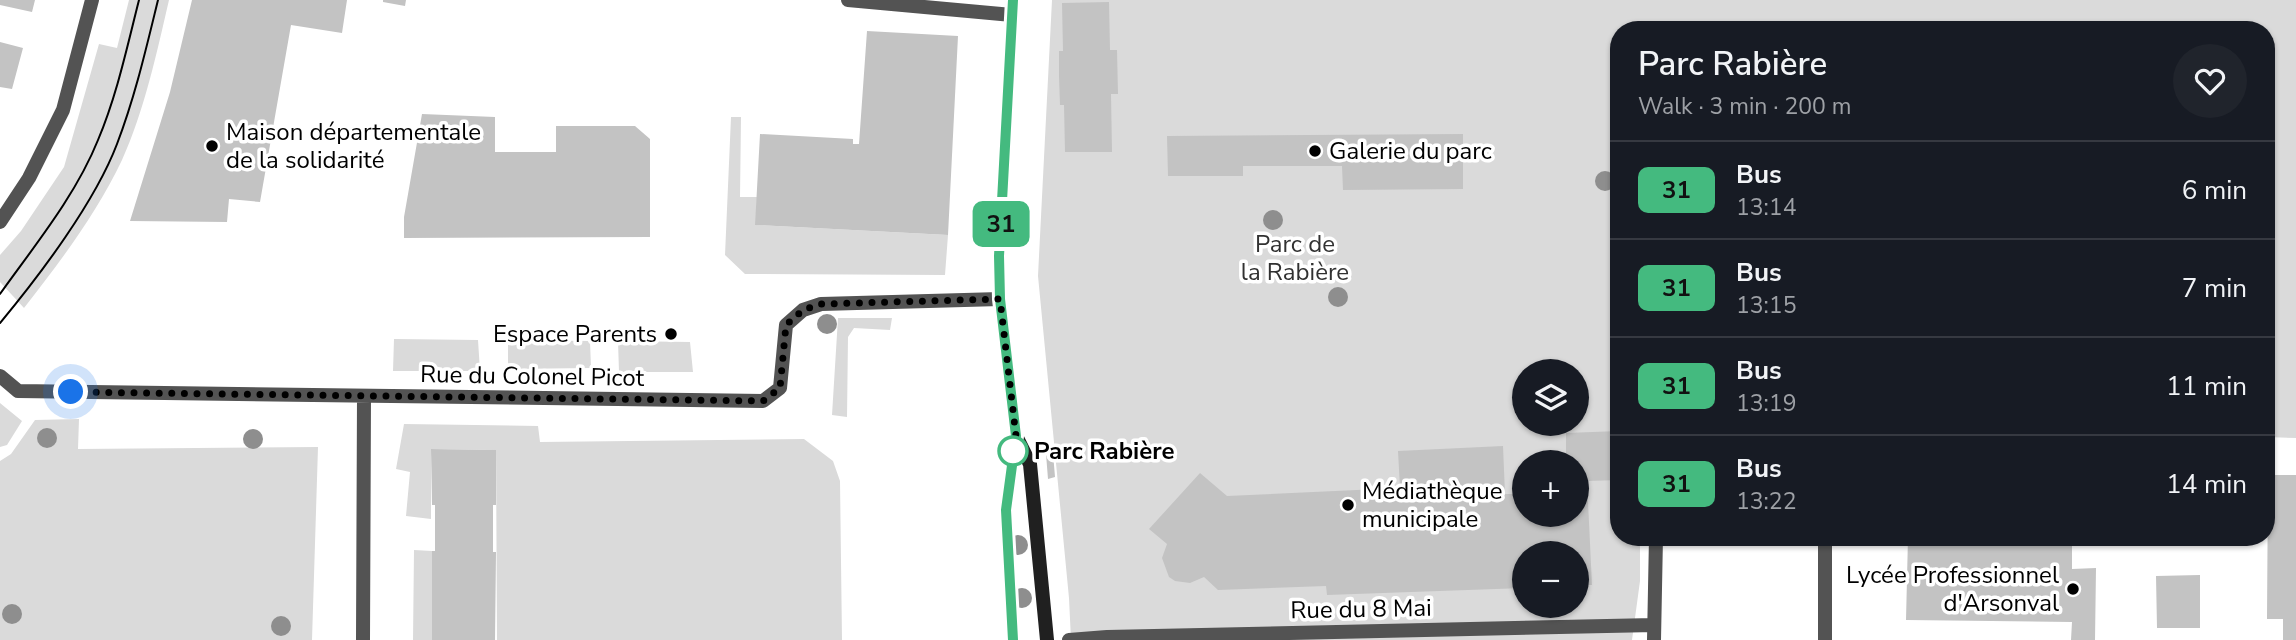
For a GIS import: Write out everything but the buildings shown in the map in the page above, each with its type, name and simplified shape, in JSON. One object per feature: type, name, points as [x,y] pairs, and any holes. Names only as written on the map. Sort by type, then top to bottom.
[{"type":"main road","points":[[1013,0],[999,256],[1000,299],[1016,436],[1006,510],[1013,640]]},
{"type":"main road","points":[[1016,436],[1030,464],[1047,640]]},
{"type":"street","points":[[0,222],[29,178],[63,110],[92,0]]},
{"type":"street","points":[[848,0],[1012,15]]},
{"type":"street","name":"Rue du Colonel Picot","points":[[0,376],[18,391],[763,401],[780,388],[786,325],[803,310],[821,304],[1000,299]]},
{"type":"street","points":[[363,640],[364,396]]},
{"type":"street","points":[[1654,633],[1656,546]]},
{"type":"street","points":[[1825,546],[1825,640]]},
{"type":"street","name":"Rue du 8 Mai","points":[[1069,640],[1107,637],[1654,633]]},
{"type":"green space","points":[[129,0],[169,0],[137,122],[122,160],[101,199],[24,308],[0,282],[0,255],[21,231],[64,167],[99,44],[117,48]]},
{"type":"green space","name":"Parc de la Rabière","points":[[1052,0],[2296,0],[2296,438],[2275,437],[2275,21],[1610,21],[1610,546],[1640,546],[1640,581],[1632,640],[1071,640],[1038,276]]},
{"type":"green space","points":[[731,117],[741,117],[740,197],[757,197],[756,225],[948,235],[945,275],[745,274],[725,255]]},
{"type":"green space","points":[[838,318],[892,318],[890,330],[854,328],[848,337],[847,417],[832,415]]},
{"type":"green space","points":[[394,339],[478,340],[480,371],[393,371]]},
{"type":"green space","points":[[508,340],[590,341],[591,368],[508,369]]},
{"type":"green space","points":[[618,341],[690,342],[693,372],[619,372]]},
{"type":"green space","points":[[0,403],[22,421],[7,445],[0,447]]},
{"type":"green space","points":[[79,419],[78,449],[318,447],[312,640],[0,640],[0,461],[11,454],[35,420]]},
{"type":"green space","points":[[404,424],[538,426],[540,442],[804,439],[833,461],[840,481],[842,640],[497,640],[496,450],[431,449],[431,519],[406,516],[410,472],[396,469]]},
{"type":"green space","points":[[414,550],[432,551],[432,640],[413,640]]},
{"type":"tram line","points":[[0,294],[54,219],[89,160],[111,106],[139,0]]},
{"type":"tram line","points":[[0,323],[65,237],[107,166],[129,109],[158,0]]},
{"type":"bus line","name":"31","points":[[1013,0],[999,256],[1000,299],[1016,436],[1006,510],[1013,640]]},
{"type":"place","name":"Maison départementale de la solidarité","points":[[212,146]]},
{"type":"place","name":"Galerie du parc","points":[[1315,151]]},
{"type":"place","name":"Espace Parents","points":[[671,334]]},
{"type":"place","name":"Parc Rabière","points":[[1013,451]]},
{"type":"place","name":"Médiathèque municipale","points":[[1348,505]]},
{"type":"place","name":"Lycée Professionnel d'Arsonval","points":[[2073,589]]},
{"type":"route","points":[[71,392],[763,401],[780,388],[786,325],[803,310],[821,304],[1000,299],[1016,436],[1013,451]]}]
